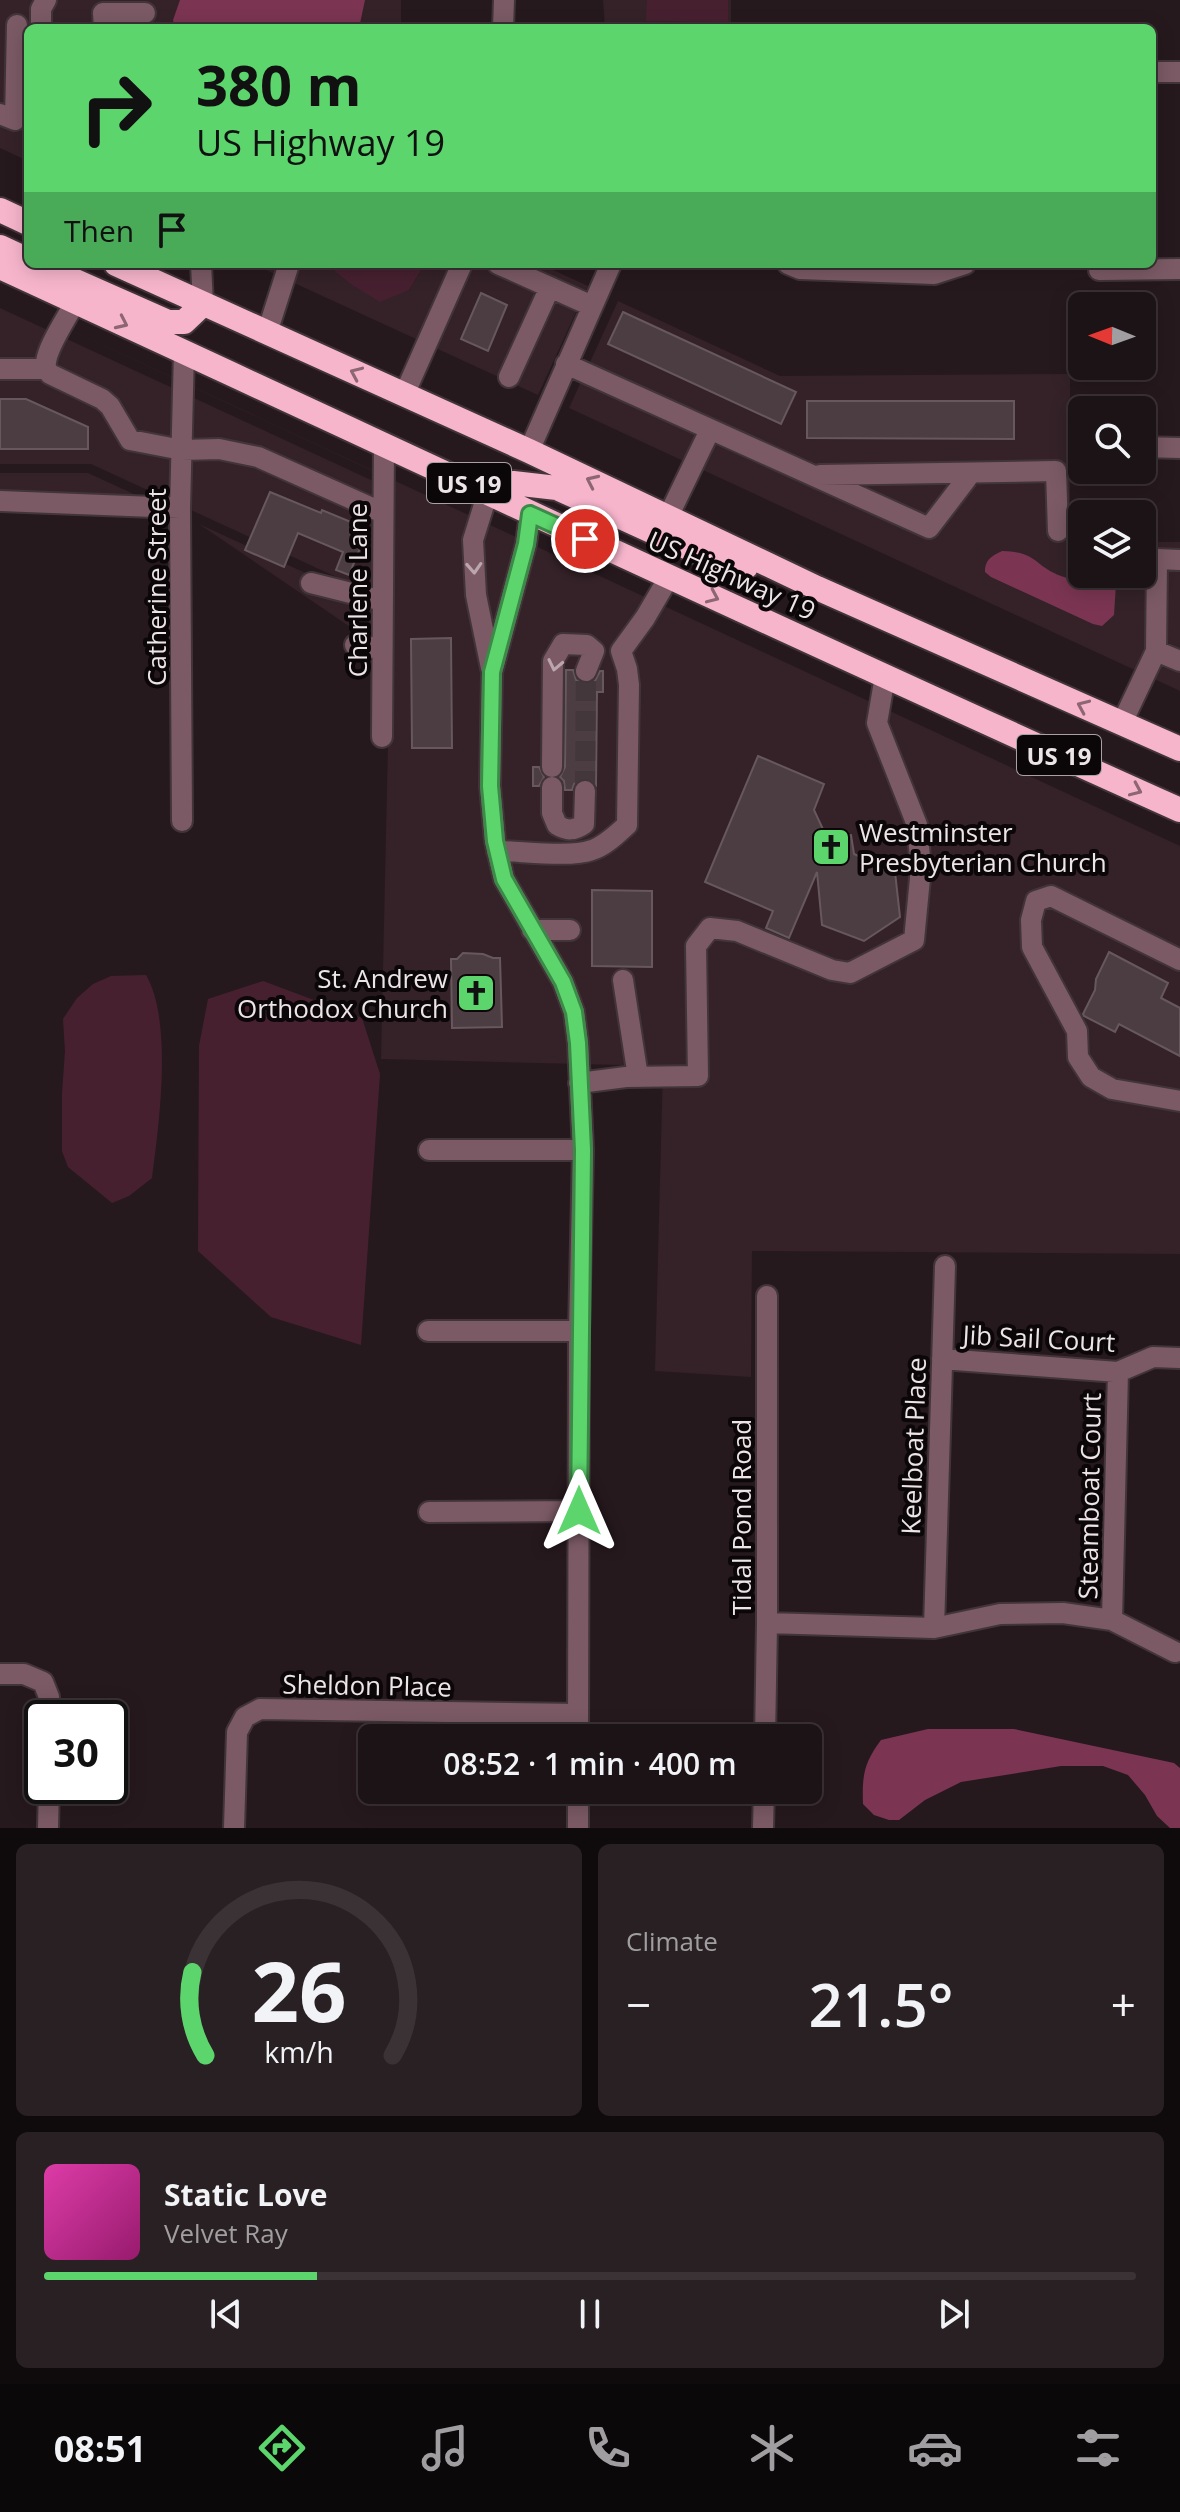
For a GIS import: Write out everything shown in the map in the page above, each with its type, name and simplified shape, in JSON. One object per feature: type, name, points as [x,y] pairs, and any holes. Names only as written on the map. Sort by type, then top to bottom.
[{"type":"highway","points":[[0,210],[24,221]]},
{"type":"highway","points":[[0,247],[24,258]]},
{"type":"highway","name":"US Highway 19","points":[[0,267],[384,443],[530,514],[1180,810]]},
{"type":"highway","points":[[46,268],[168,322],[184,322],[203,304]]},
{"type":"highway","name":"US Highway 19","points":[[125,268],[529,451],[817,588],[1180,749]]},
{"type":"highway","points":[[488,492],[513,483],[557,488],[704,555],[817,588]]},
{"type":"street","points":[[41,24],[41,9],[46,0]]},
{"type":"street","points":[[503,24],[504,0]]},
{"type":"street","points":[[100,14],[145,14]]},
{"type":"street","points":[[0,114],[15,120],[17,25]]},
{"type":"street","points":[[1156,72],[1180,72]]},
{"type":"street","points":[[201,268],[203,304]]},
{"type":"street","points":[[267,333],[288,268]]},
{"type":"street","points":[[404,395],[460,268]]},
{"type":"street","points":[[507,268],[592,306]]},
{"type":"street","points":[[529,451],[609,268]]},
{"type":"street","points":[[798,268],[934,274],[953,268]]},
{"type":"street","points":[[1099,270],[1180,269]]},
{"type":"street","points":[[509,377],[550,287]]},
{"type":"street","points":[[75,302],[53,345],[46,369],[50,374],[102,399],[110,406],[130,440],[182,450],[219,449],[258,457],[383,513]]},
{"type":"street","name":"Catherine Street","points":[[182,821],[180,508],[184,352]]},
{"type":"street","points":[[566,364],[929,528],[971,473]]},
{"type":"street","points":[[0,369],[46,369]]},
{"type":"street","points":[[668,517],[710,430]]},
{"type":"street","name":"Charlene Lane","points":[[382,737],[384,443]]},
{"type":"street","points":[[1156,447],[1180,448]]},
{"type":"street","points":[[812,475],[1056,471],[1058,531]]},
{"type":"street","points":[[488,492],[473,540],[476,595],[492,672],[490,786],[497,851],[504,879],[563,982],[574,1012],[578,1043],[583,1150],[579,1331],[578,1724]]},
{"type":"street","points":[[0,501],[180,508]]},
{"type":"street","points":[[492,672],[526,544],[530,514]]},
{"type":"street","points":[[1122,723],[1156,651],[1157,559],[1180,560]]},
{"type":"street","points":[[621,651],[669,577]]},
{"type":"street","points":[[311,583],[383,601]]},
{"type":"street","points":[[621,651],[594,651],[587,645],[563,644],[553,661],[552,813],[557,825],[565,830],[577,830],[584,824],[627,825]]},
{"type":"street","points":[[355,645],[382,649]]},
{"type":"street","points":[[586,671],[594,651]]},
{"type":"street","points":[[497,851],[591,851],[627,825],[629,685],[621,651]]},
{"type":"street","points":[[1156,651],[1180,661]]},
{"type":"street","points":[[579,1083],[638,1077],[698,1076],[696,946],[710,928],[737,931],[832,970],[850,973],[914,940],[921,868],[917,825],[877,723],[885,676]]},
{"type":"street","points":[[584,824],[585,791]]},
{"type":"street","points":[[1180,960],[1051,896],[1036,901],[1031,920],[1032,947],[1077,1031],[1078,1057],[1091,1077],[1112,1089],[1180,1101]]},
{"type":"street","points":[[532,930],[570,930]]},
{"type":"street","points":[[623,980],[638,1077]]},
{"type":"street","points":[[429,1150],[583,1150]]},
{"type":"street","name":"Keelboat Place","points":[[934,1628],[945,1266]]},
{"type":"street","name":"Tidal Pond Road","points":[[765,1724],[767,1296]]},
{"type":"street","points":[[428,1331],[579,1331]]},
{"type":"street","name":"Jib Sail Court","points":[[942,1359],[1118,1372],[1153,1357],[1180,1358]]},
{"type":"street","name":"Steamboat Court","points":[[1112,1620],[1118,1372]]},
{"type":"street","points":[[429,1512],[579,1511]]},
{"type":"street","points":[[767,1623],[934,1628],[1000,1614],[1063,1613],[1112,1620],[1175,1652]]},
{"type":"street","points":[[0,1674],[24,1674],[43,1682],[49,1700]]},
{"type":"street","name":"Sheldon Place","points":[[234,1828],[237,1732],[245,1717],[260,1709],[578,1714]]},
{"type":"street","points":[[48,1828],[49,1804]]},
{"type":"street","points":[[578,1804],[578,1828]]},
{"type":"street","points":[[763,1828],[764,1804]]},
{"type":"shaded area","points":[[0,0],[401,0],[401,24],[24,24],[24,159],[0,148]]},
{"type":"shaded area","points":[[180,0],[365,0],[360,24],[174,24]]},
{"type":"shaded area","points":[[603,0],[731,0],[731,24],[605,24]]},
{"type":"shaded area","points":[[647,0],[728,0],[728,22],[646,21]]},
{"type":"shaded area","points":[[262,268],[331,268],[349,283],[409,290],[423,268],[549,268],[588,286],[538,395]]},
{"type":"shaded area","points":[[331,268],[423,268],[409,290],[380,302]]},
{"type":"shaded area","points":[[0,297],[1180,846],[1180,1254],[752,1251],[751,1377],[655,1371],[663,1066],[381,1059],[390,654],[199,524],[366,601],[381,593],[377,473]]},
{"type":"shaded area","points":[[618,301],[780,376],[1068,374],[1068,588],[1156,588],[1156,542],[1180,542],[1180,691],[569,408]]},
{"type":"shaded area","points":[[0,308],[373,481],[371,593],[91,464],[0,464]]},
{"type":"shaded area","points":[[0,473],[88,473],[175,513],[0,513]]},
{"type":"shaded area","points":[[1002,551],[1023,554],[1068,578],[1068,588],[1116,588],[1114,615],[1102,626],[1093,624],[991,577],[985,572],[992,556]]},
{"type":"shaded area","points":[[146,975],[154,995],[162,1045],[152,1178],[129,1196],[112,1203],[68,1167],[62,1151],[63,1019],[77,998],[93,984],[111,976]]},
{"type":"shaded area","points":[[263,981],[362,1018],[380,1074],[361,1345],[271,1317],[198,1251],[199,1046],[208,999]]},
{"type":"shaded area","points":[[928,1729],[1014,1729],[1174,1763],[1180,1768],[1180,1828],[1170,1828],[1157,1816],[1128,1775],[1103,1766],[1061,1766],[961,1782],[925,1800],[899,1820],[874,1815],[863,1804],[863,1794],[865,1770],[875,1748],[881,1740]]},
{"type":"building","points":[[481,293],[507,305],[488,351],[461,339]]},
{"type":"building","points":[[623,312],[796,392],[781,424],[608,344]]},
{"type":"building","points":[[0,399],[26,399],[88,427],[88,449],[0,449]]},
{"type":"building","points":[[807,401],[1014,401],[1014,439],[807,438]]},
{"type":"building","points":[[270,492],[368,529],[349,575],[336,570],[343,552],[298,533],[284,567],[245,550]]},
{"type":"building","points":[[451,638],[452,748],[412,748],[411,639]]},
{"type":"building","points":[[566,670],[573,670],[576,680],[587,684],[595,681],[603,671],[603,692],[597,692],[596,785],[585,778],[574,784],[572,790],[565,790],[560,777],[565,767]]},
{"type":"building","name":"Westminster Presbyterian Church","points":[[758,756],[824,784],[814,810],[827,838],[851,835],[854,854],[895,872],[900,917],[864,941],[822,925],[817,872],[789,938],[766,928],[773,911],[705,882]]},
{"type":"building","points":[[533,767],[539,767],[544,777],[539,786],[533,786]]},
{"type":"building","points":[[592,890],[652,891],[652,967],[592,966]]},
{"type":"building","points":[[1109,952],[1168,983],[1161,998],[1180,1008],[1180,1056],[1119,1024],[1115,1032],[1084,1016]]},
{"type":"building","name":"St. Andrew Orthodox Church","points":[[463,953],[500,958],[502,1027],[452,1028],[451,959],[457,959]]},
{"type":"tunnel","points":[[585,791],[586,671]]},
{"type":"place","name":"Westminster Presbyterian Church","points":[[831,847]]},
{"type":"place","name":"St. Andrew Orthodox Church","points":[[476,993]]},
{"type":"route","points":[[579,1511],[583,1150],[578,1043],[574,1012],[563,982],[504,879],[495,841],[490,786],[492,672],[526,544],[530,514],[585,539]]}]
